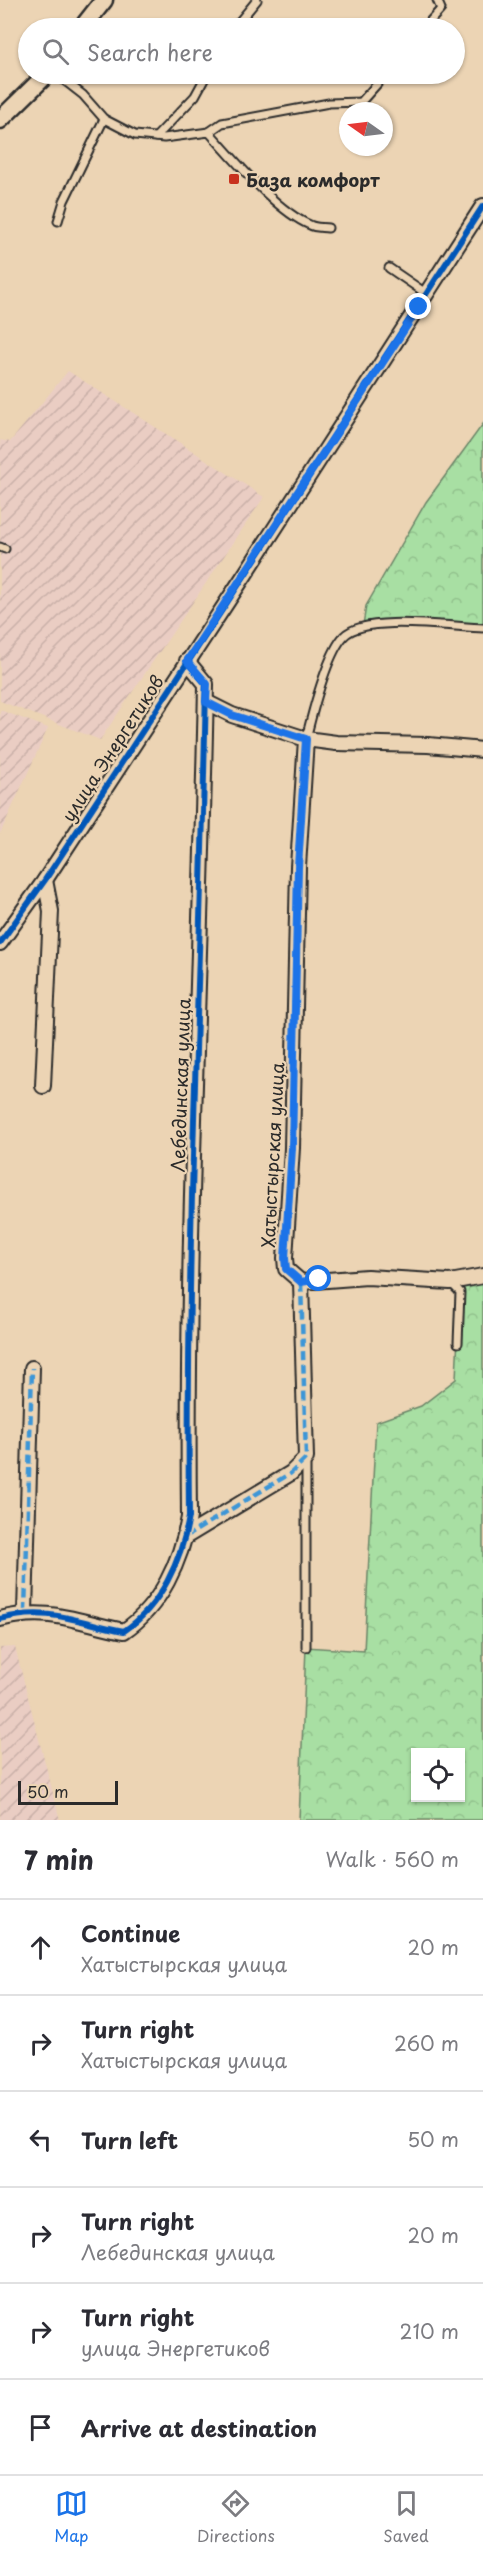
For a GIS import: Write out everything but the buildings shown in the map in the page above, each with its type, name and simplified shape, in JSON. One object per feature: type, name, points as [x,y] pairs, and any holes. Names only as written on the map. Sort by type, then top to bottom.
[{"type":"street","points":[[90,18],[104,0]]},
{"type":"street","points":[[0,120],[37,84]]},
{"type":"street","name":"улица Энергетиков","points":[[0,943],[45,880],[483,206]]},
{"type":"street","name":"Лебединская улица","points":[[25,1612],[64,1615],[124,1631],[143,1618],[162,1590],[185,1537],[189,1517],[192,1138],[198,1036],[197,959],[207,684],[187,661]]},
{"type":"street","points":[[206,702],[241,718],[306,739],[336,743],[428,745],[483,750]]},
{"type":"street","name":"Хатыстырская улица","points":[[301,1282],[286,1269],[285,1258],[292,1148],[298,867],[306,739]]},
{"type":"street","points":[[43,1086],[51,911],[45,880]]},
{"type":"street","points":[[185,1537],[291,1473],[306,1458],[301,1282],[368,1277],[450,1282],[483,1276]]},
{"type":"street","points":[[0,1620],[25,1612],[32,1368]]},
{"type":"lane","points":[[242,18],[257,0]]},
{"type":"lane","points":[[433,18],[441,9],[437,0]]},
{"type":"lane","points":[[69,84],[83,95],[104,119],[135,135],[156,137],[209,132],[222,123],[329,103],[361,102],[377,84]]},
{"type":"lane","points":[[156,137],[195,96],[202,84]]},
{"type":"lane","points":[[58,221],[64,201],[104,119]]},
{"type":"lane","points":[[209,132],[249,175],[290,212],[311,226],[328,228]]},
{"type":"lane","points":[[389,268],[427,294]]},
{"type":"lane","points":[[306,739],[333,656],[344,636],[363,625],[483,628]]},
{"type":"lane","points":[[450,1282],[460,1292],[458,1343]]},
{"type":"lane","points":[[306,1458],[306,1647]]},
{"type":"shaded area","points":[[68,371],[264,497],[100,740],[0,701],[0,440],[10,442]]},
{"type":"shaded area","points":[[0,710],[48,728],[0,834]]},
{"type":"shaded area","points":[[15,1647],[60,1820],[0,1820],[0,1648]]},
{"type":"green space","points":[[483,424],[483,628],[363,625],[366,606],[426,502]]},
{"type":"green space","points":[[483,1276],[483,1820],[299,1820],[306,1647],[364,1651],[376,1422],[421,1406],[456,1379],[460,1292],[450,1282]]},
{"type":"marked path","points":[[185,1537],[291,1473],[306,1458],[301,1282]]},
{"type":"marked path","points":[[25,1612],[32,1368]]},
{"type":"cycle path","points":[[0,943],[45,880],[483,206]]},
{"type":"cycle path","points":[[0,1619],[17,1615],[48,1615],[124,1631],[137,1621],[159,1596],[175,1566],[189,1517],[192,1205],[206,684],[187,661]]},
{"type":"place","name":"База комфорт","points":[[234,179]]},
{"type":"route","points":[[319,1279],[301,1282],[286,1269],[285,1258],[296,1030],[293,996],[297,941],[298,867],[306,739],[277,732],[232,715],[206,702],[207,684],[187,661],[419,307]]}]
